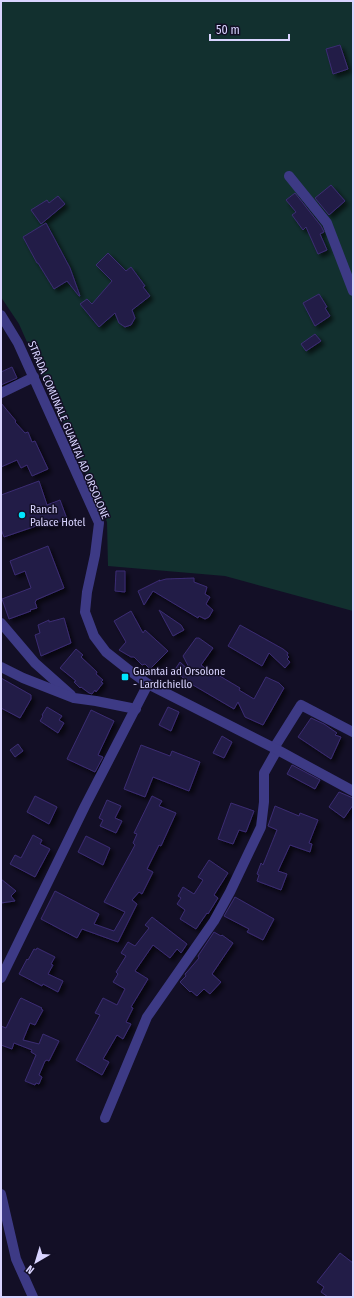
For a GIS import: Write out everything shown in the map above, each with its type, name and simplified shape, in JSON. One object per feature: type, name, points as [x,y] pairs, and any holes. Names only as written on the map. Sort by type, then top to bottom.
[{"type":"street","points":[[289,176],[327,223],[353,291]]},
{"type":"street","name":"STRADA COMUNALE GUANTAI AD ORSOLONE","points":[[1,315],[18,343],[34,377],[98,523],[95,555],[87,592],[85,612],[94,636],[106,652],[148,684],[353,791]]},
{"type":"street","points":[[1,393],[34,377]]},
{"type":"street","points":[[1,623],[35,663],[74,698]]},
{"type":"street","points":[[1,667],[23,678],[74,698],[136,708]]},
{"type":"street","points":[[1,978],[85,806],[148,684]]},
{"type":"street","points":[[105,1118],[147,1017],[214,921],[230,892],[261,827],[264,802],[264,773],[275,749],[301,705],[353,732]]},
{"type":"street","points":[[1,1194],[16,1259],[33,1297]]},
{"type":"green space","points":[[1,1],[353,1],[353,611],[225,576],[108,566],[107,522],[19,324],[1,297]]},
{"type":"building","points":[[340,45],[348,69],[333,74],[326,49]]},
{"type":"building","points":[[331,185],[345,201],[329,215],[315,198]]},
{"type":"building","points":[[295,193],[321,226],[324,232],[320,234],[327,250],[318,254],[306,227],[303,230],[292,215],[296,212],[286,200]]},
{"type":"building","points":[[58,196],[65,204],[41,224],[31,210],[47,200],[49,203]]},
{"type":"building","points":[[46,223],[70,268],[80,296],[67,281],[54,289],[37,263],[23,237]]},
{"type":"building","points":[[108,253],[126,271],[131,267],[145,286],[143,287],[150,296],[132,310],[135,318],[131,325],[125,327],[119,323],[115,313],[99,327],[80,304],[87,299],[92,304],[112,281],[96,265]]},
{"type":"building","points":[[319,294],[327,307],[325,308],[330,316],[315,326],[303,303]]},
{"type":"building","points":[[315,334],[321,341],[306,351],[301,344]]},
{"type":"building","points":[[12,367],[17,378],[1,385],[1,372]]},
{"type":"building","points":[[1,403],[25,433],[28,432],[32,442],[35,441],[48,469],[32,476],[27,465],[21,468],[17,460],[1,467]]},
{"type":"building","points":[[39,481],[47,505],[60,500],[67,519],[47,526],[45,523],[4,537],[1,529],[1,495]]},
{"type":"building","points":[[48,546],[64,588],[36,600],[35,602],[37,608],[9,619],[2,599],[31,588],[25,571],[15,575],[10,561]]},
{"type":"building","points":[[116,571],[125,571],[125,592],[115,591]]},
{"type":"building","points":[[194,578],[194,582],[207,587],[205,594],[210,597],[206,604],[213,610],[209,617],[205,619],[199,616],[198,618],[153,591],[144,605],[138,591],[160,580],[159,581],[166,579]]},
{"type":"building","points":[[159,610],[181,625],[184,630],[173,636]]},
{"type":"building","points":[[131,611],[143,633],[145,630],[168,651],[150,669],[145,664],[142,665],[134,657],[131,657],[119,650],[126,642],[114,621]]},
{"type":"building","points":[[64,618],[71,643],[41,656],[35,635],[40,633],[38,625],[49,620],[49,622]]},
{"type":"building","points":[[240,625],[288,653],[287,655],[289,657],[287,659],[290,662],[285,668],[269,653],[262,666],[228,646]]},
{"type":"building","points":[[196,638],[199,638],[213,648],[201,665],[217,677],[218,675],[240,688],[239,690],[254,699],[266,677],[279,683],[284,688],[263,725],[245,717],[238,702],[234,709],[193,685],[174,671],[180,662],[192,673],[183,656]]},
{"type":"building","points":[[76,649],[83,655],[81,657],[103,680],[101,682],[103,683],[96,692],[95,690],[92,694],[81,687],[80,688],[74,682],[76,681],[60,668]]},
{"type":"building","points":[[1,678],[31,695],[31,699],[20,718],[1,708]]},
{"type":"building","points":[[47,707],[62,716],[59,720],[64,723],[58,733],[40,721]]},
{"type":"building","points":[[168,707],[179,712],[171,731],[159,725]]},
{"type":"building","points":[[91,710],[114,721],[98,755],[103,757],[95,772],[67,759]]},
{"type":"building","points":[[311,718],[324,724],[337,733],[335,735],[341,737],[331,759],[298,737]]},
{"type":"building","points":[[222,736],[232,742],[224,758],[213,753]]},
{"type":"building","points":[[18,744],[23,751],[15,757],[10,750]]},
{"type":"building","points":[[141,745],[170,756],[172,751],[200,762],[189,791],[153,777],[145,797],[124,789]]},
{"type":"building","points":[[292,765],[320,780],[315,789],[287,774]]},
{"type":"building","points":[[339,792],[353,798],[353,805],[344,818],[329,807]]},
{"type":"building","points":[[35,796],[57,807],[49,824],[27,812]]},
{"type":"building","points":[[152,796],[162,801],[159,806],[176,813],[161,846],[159,845],[147,869],[153,872],[142,894],[139,892],[132,900],[137,904],[118,942],[82,929],[77,938],[41,919],[55,891],[99,914],[94,924],[114,931],[125,912],[104,902],[135,845],[133,843],[137,834],[134,833]]},
{"type":"building","points":[[107,800],[121,806],[115,818],[122,821],[116,833],[100,826],[103,820],[99,818]]},
{"type":"building","points":[[231,803],[254,811],[246,832],[239,830],[233,844],[218,839]]},
{"type":"building","points":[[275,806],[299,816],[300,813],[318,820],[309,843],[312,844],[310,852],[290,845],[278,871],[287,874],[281,890],[257,881],[259,875],[257,874],[261,863],[263,865],[277,830],[268,826]]},
{"type":"building","points":[[33,835],[42,840],[40,844],[50,849],[35,877],[10,864],[15,855],[21,858]]},
{"type":"building","points":[[86,836],[110,848],[103,865],[78,852]]},
{"type":"building","points":[[209,860],[228,873],[214,895],[218,898],[196,929],[180,919],[185,910],[177,904],[181,898],[178,896],[183,887],[194,894],[203,880],[198,877]]},
{"type":"building","points":[[1,879],[16,891],[11,896],[15,901],[1,903]]},
{"type":"building","points":[[235,897],[274,919],[263,940],[247,932],[249,929],[224,916]]},
{"type":"building","points":[[152,917],[187,944],[181,953],[177,949],[170,958],[153,945],[135,971],[148,979],[131,1007],[133,1008],[126,1022],[131,1024],[123,1039],[117,1035],[103,1059],[109,1062],[102,1075],[76,1060],[100,1015],[95,1013],[103,998],[117,1005],[125,989],[113,982],[118,974],[116,972],[126,956],[121,953],[128,942],[135,946],[149,928],[145,925]]},
{"type":"building","points":[[214,932],[221,936],[222,935],[233,943],[212,974],[221,982],[210,994],[204,989],[197,996],[191,991],[190,992],[180,982],[199,958],[198,956]]},
{"type":"building","points":[[37,948],[55,957],[48,974],[63,981],[58,992],[43,984],[42,986],[19,974],[27,959],[28,960],[34,949],[36,950]]},
{"type":"building","points":[[21,998],[42,1008],[41,1009],[43,1010],[35,1025],[30,1023],[23,1040],[39,1044],[43,1034],[59,1041],[49,1061],[45,1061],[39,1075],[42,1077],[39,1084],[36,1083],[35,1085],[25,1081],[36,1055],[31,1052],[32,1050],[14,1043],[12,1049],[1,1045],[1,1026],[6,1028]]},
{"type":"building","points":[[340,1253],[353,1263],[353,1297],[328,1297],[321,1292],[324,1287],[317,1282]]},
{"type":"place","name":"Ranch Palace Hotel","points":[[22,515]]},
{"type":"place","name":"Guantai ad Orsolone - Lardichiello","points":[[125,677]]}]
